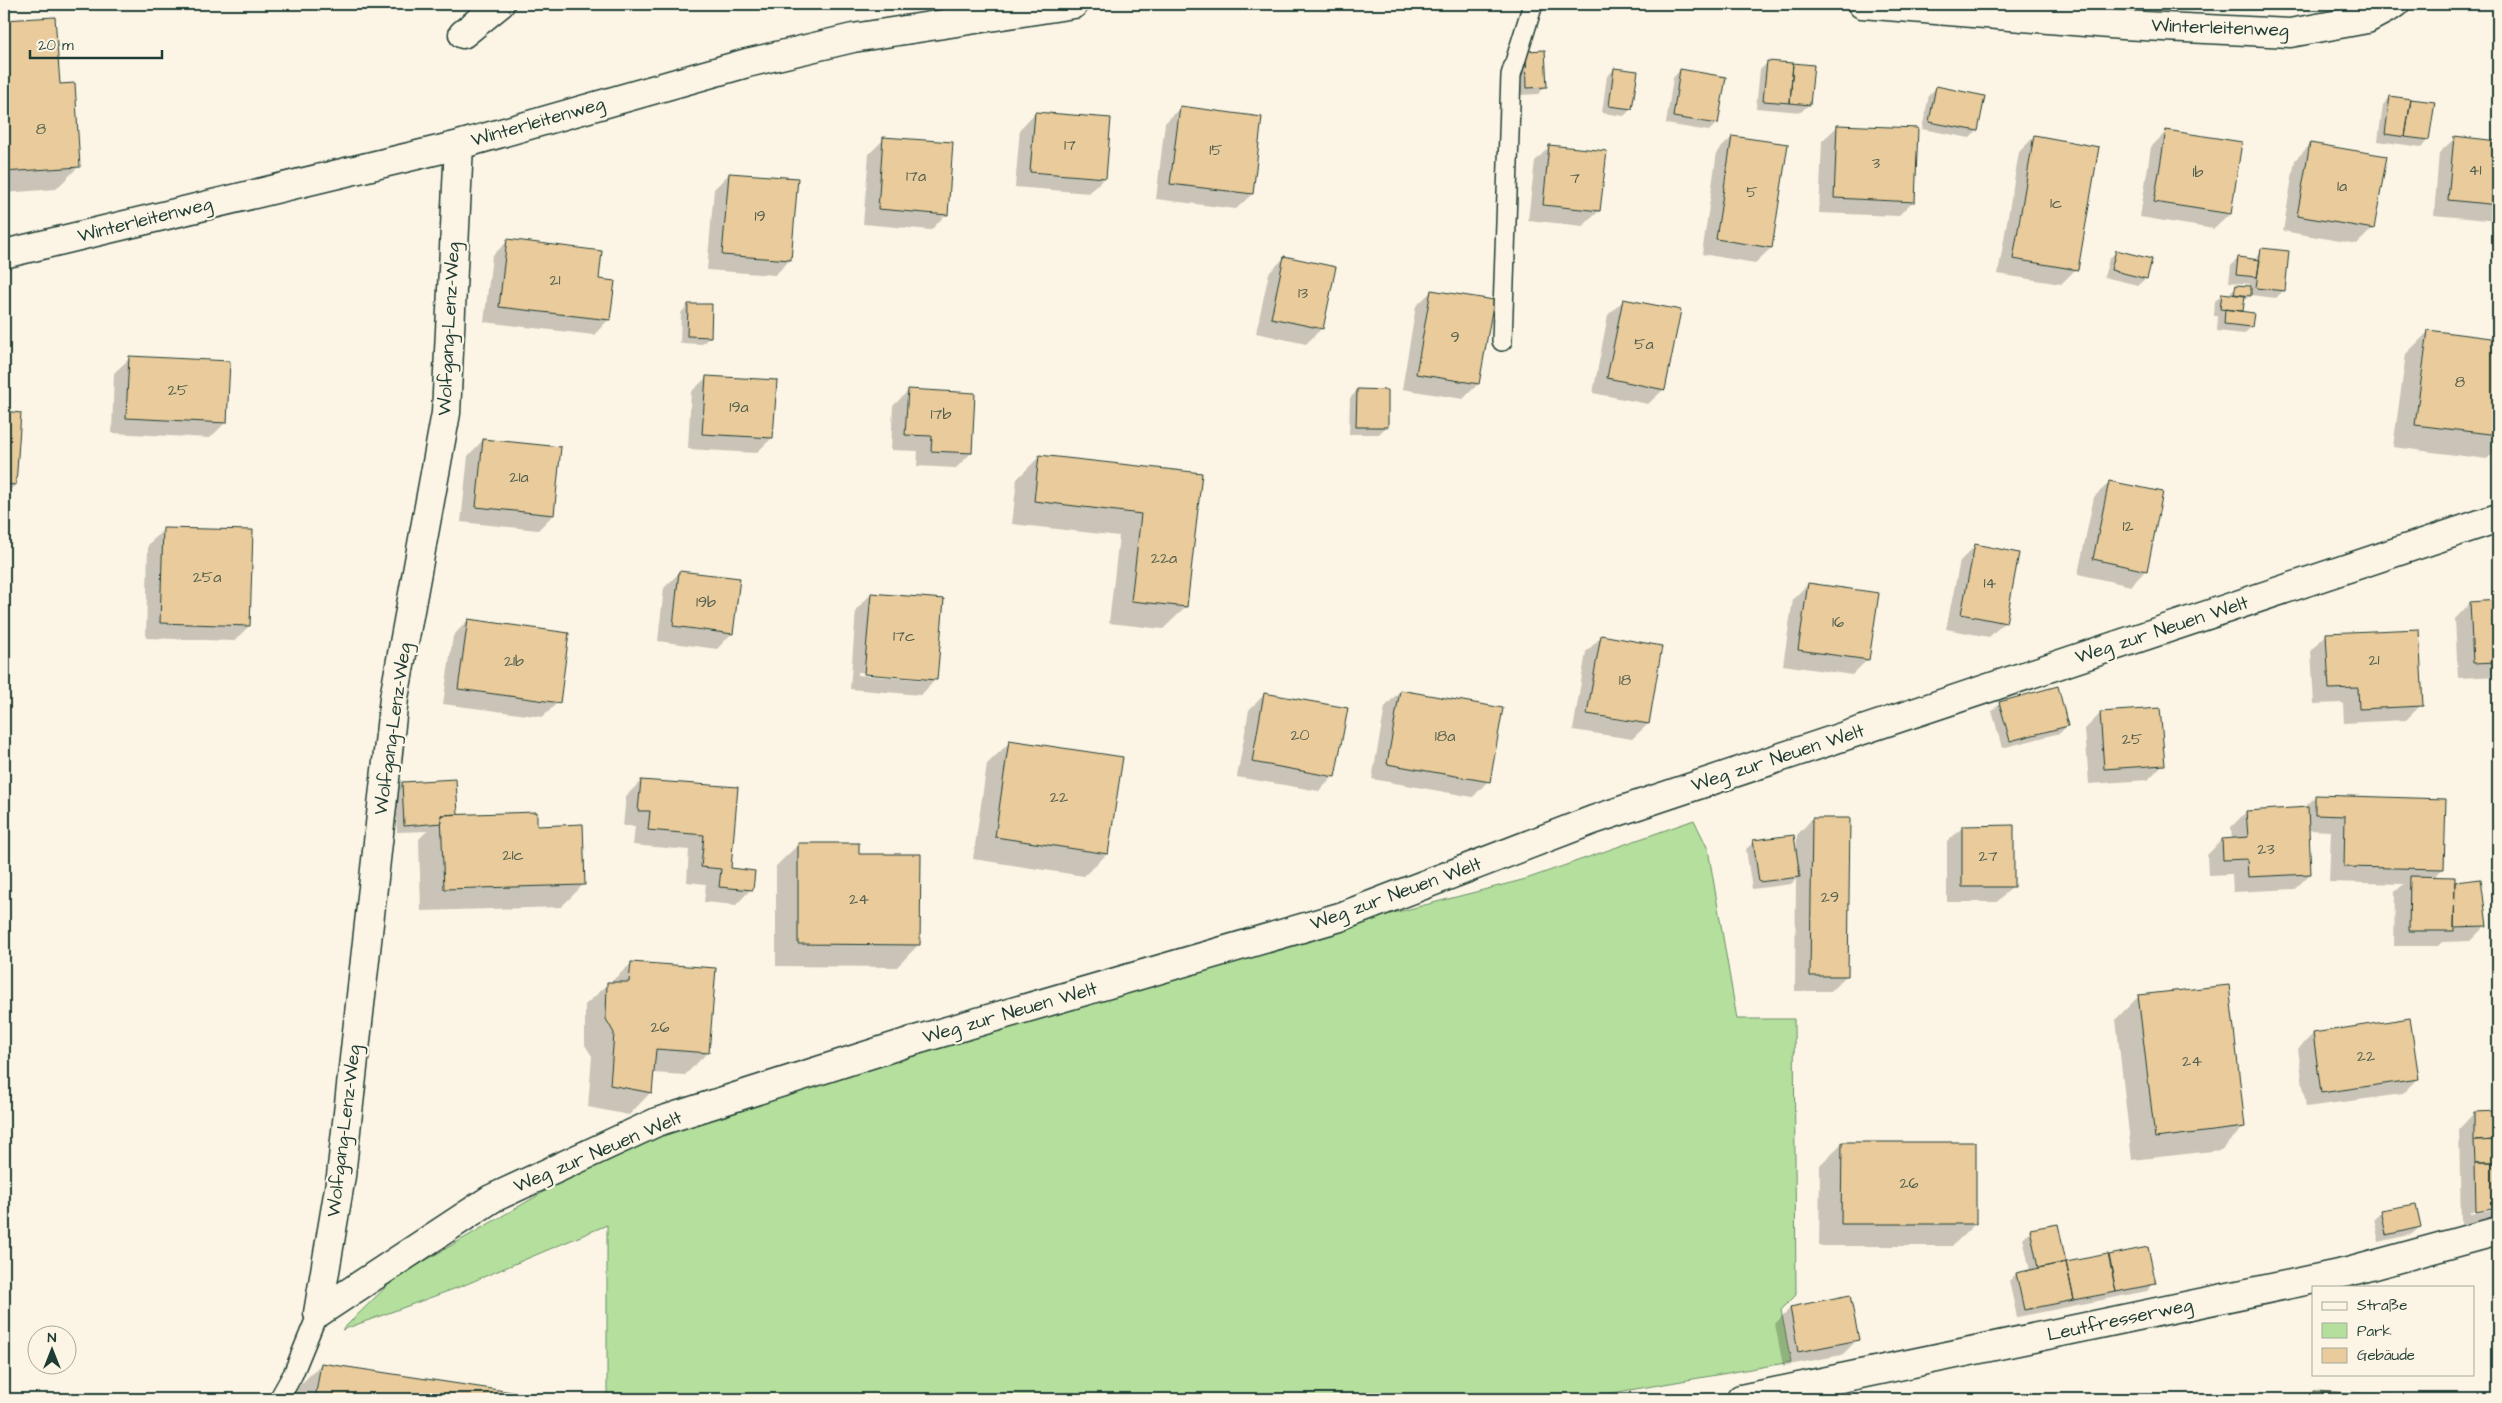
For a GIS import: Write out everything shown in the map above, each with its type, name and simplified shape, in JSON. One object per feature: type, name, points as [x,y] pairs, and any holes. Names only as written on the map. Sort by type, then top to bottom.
[{"type":"street","points":[[463,34],[500,4]]},
{"type":"street","name":"Winterleitenweg","points":[[4,254],[459,145],[747,63],[853,38],[1074,4]]},
{"type":"street","name":"Winterleitenweg","points":[[1862,4],[2122,25],[2290,33],[2367,19],[2395,4]]},
{"type":"street","name":"Wolfgang-Lenz-Weg","points":[[318,1313],[340,1176],[394,698],[446,412],[459,145]]},
{"type":"street","name":"Weg zur Neuen Welt","points":[[318,1313],[492,1198],[657,1122],[909,1042],[1340,917],[1593,820],[2498,518]]},
{"type":"street","name":"Leutfresserweg","points":[[1740,1399],[2348,1272],[2498,1232]]},
{"type":"lane","points":[[1502,341],[1511,75],[1533,4]]},
{"type":"lane","points":[[279,1399],[293,1374],[318,1313]]},
{"type":"green space","points":[[1694,820],[1708,849],[1737,1019],[1794,1019],[1796,1295],[1781,1310],[1791,1362],[1578,1399],[607,1399],[607,1225],[462,1286],[342,1330],[395,1278],[587,1167],[692,1123],[1143,982],[1382,916],[1526,879]]},
{"type":"building","points":[[55,17],[60,84],[75,83],[80,167],[4,172],[4,20]]},
{"type":"building","points":[[1545,50],[1547,87],[1527,88],[1526,51]]},
{"type":"building","points":[[1767,61],[1793,63],[1790,103],[1763,101]]},
{"type":"building","points":[[1793,63],[1814,65],[1810,105],[1790,103]]},
{"type":"building","points":[[1614,68],[1638,71],[1632,109],[1609,106]]},
{"type":"building","points":[[1680,69],[1726,77],[1718,124],[1673,117]]},
{"type":"building","points":[[1936,86],[1985,96],[1978,131],[1929,122]]},
{"type":"building","points":[[2390,96],[2411,99],[2405,137],[2385,134]]},
{"type":"building","points":[[2411,99],[2435,102],[2429,140],[2405,137]]},
{"type":"building","points":[[1180,106],[1262,117],[1253,194],[1170,184]]},
{"type":"building","points":[[1035,112],[1111,118],[1106,178],[1030,172]]},
{"type":"building","points":[[1837,125],[1918,128],[1915,202],[1834,198]]},
{"type":"building","points":[[2166,130],[2242,142],[2231,214],[2154,202]]},
{"type":"building","points":[[2034,135],[2099,147],[2078,270],[2013,259]]},
{"type":"building","points":[[1732,136],[1788,144],[1772,248],[1716,239]]},
{"type":"building","points":[[2454,136],[2498,141],[2498,205],[2448,200]]},
{"type":"building","points":[[883,137],[953,142],[948,215],[878,209]]},
{"type":"building","points":[[2310,143],[2387,156],[2374,229],[2297,216]]},
{"type":"building","points":[[1549,145],[1607,151],[1600,211],[1543,205]]},
{"type":"building","points":[[729,173],[798,178],[791,260],[722,255]]},
{"type":"building","points":[[507,239],[602,251],[599,279],[615,281],[610,320],[499,307]]},
{"type":"building","points":[[2261,248],[2289,251],[2285,291],[2256,288]]},
{"type":"building","points":[[2116,250],[2152,259],[2147,279],[2111,270]]},
{"type":"building","points":[[1284,256],[1336,267],[1323,329],[1271,318]]},
{"type":"building","points":[[2238,257],[2260,260],[2257,277],[2236,275]]},
{"type":"building","points":[[2236,285],[2251,286],[2251,296],[2234,294]]},
{"type":"building","points":[[1431,290],[1494,300],[1479,384],[1416,374]]},
{"type":"building","points":[[2222,293],[2245,296],[2243,311],[2220,309]]},
{"type":"building","points":[[1623,299],[1681,310],[1665,390],[1607,378]]},
{"type":"building","points":[[688,304],[712,304],[711,337],[687,336]]},
{"type":"building","points":[[2225,309],[2254,313],[2252,327],[2224,324]]},
{"type":"building","points":[[2428,330],[2498,339],[2498,435],[2415,425]]},
{"type":"building","points":[[129,356],[230,361],[227,423],[126,418]]},
{"type":"building","points":[[706,376],[777,380],[773,438],[702,434]]},
{"type":"building","points":[[908,389],[975,393],[972,453],[931,451],[932,436],[905,435]]},
{"type":"building","points":[[1357,389],[1388,390],[1388,427],[1356,427]]},
{"type":"building","points":[[4,411],[21,413],[16,485],[4,484]]},
{"type":"building","points":[[483,439],[561,447],[554,515],[476,507]]},
{"type":"building","points":[[1039,455],[1202,473],[1187,607],[1131,601],[1141,514],[1034,501]]},
{"type":"building","points":[[2109,481],[2163,492],[2147,571],[2093,559]]},
{"type":"building","points":[[163,528],[253,530],[250,626],[160,623]]},
{"type":"building","points":[[1975,544],[2019,553],[2006,623],[1961,614]]},
{"type":"building","points":[[679,571],[740,578],[733,634],[673,626]]},
{"type":"building","points":[[1808,583],[1879,593],[1869,660],[1798,650]]},
{"type":"building","points":[[871,593],[944,599],[937,680],[864,674]]},
{"type":"building","points":[[2498,600],[2498,662],[2473,663],[2470,602]]},
{"type":"building","points":[[468,619],[569,633],[560,703],[458,689]]},
{"type":"building","points":[[2419,629],[2423,706],[2359,709],[2358,688],[2329,689],[2326,633]]},
{"type":"building","points":[[1601,635],[1662,646],[1649,724],[1587,714]]},
{"type":"building","points":[[2058,686],[2068,726],[2010,741],[1999,702]]},
{"type":"building","points":[[1400,690],[1503,708],[1490,782],[1387,764]]},
{"type":"building","points":[[1264,693],[1348,708],[1335,777],[1252,762]]},
{"type":"building","points":[[2160,708],[2165,765],[2104,769],[2100,712]]},
{"type":"building","points":[[1009,740],[1123,757],[1108,854],[995,837]]},
{"type":"building","points":[[456,779],[458,814],[441,815],[442,823],[404,826],[402,782]]},
{"type":"building","points":[[641,780],[738,787],[731,868],[755,871],[753,890],[719,887],[721,869],[701,867],[704,835],[648,830],[650,811],[638,811]]},
{"type":"building","points":[[2315,795],[2446,799],[2444,869],[2344,867],[2345,816],[2315,815]]},
{"type":"building","points":[[2308,807],[2311,874],[2248,877],[2247,859],[2223,860],[2222,839],[2248,837],[2246,811]]},
{"type":"building","points":[[537,812],[537,826],[583,824],[585,885],[444,889],[441,815]]},
{"type":"building","points":[[1812,818],[1850,818],[1848,976],[1810,976]]},
{"type":"building","points":[[2014,825],[2014,887],[1962,887],[1962,826]]},
{"type":"building","points":[[1794,835],[1800,877],[1759,882],[1753,840]]},
{"type":"building","points":[[798,843],[859,843],[859,854],[921,854],[920,945],[798,944]]},
{"type":"building","points":[[2410,876],[2455,877],[2454,931],[2409,931]]},
{"type":"building","points":[[2481,879],[2487,926],[2454,927],[2455,882]]},
{"type":"building","points":[[631,962],[716,968],[709,1053],[656,1049],[652,1093],[610,1085],[614,1033],[606,1019],[607,982],[629,982]]},
{"type":"building","points":[[2229,985],[2245,1127],[2155,1138],[2138,995]]},
{"type":"building","points":[[2410,1018],[2419,1079],[2321,1093],[2313,1033]]},
{"type":"building","points":[[2498,1111],[2498,1140],[2474,1141],[2474,1112]]},
{"type":"building","points":[[2498,1140],[2498,1163],[2475,1163],[2474,1141]]},
{"type":"building","points":[[1842,1142],[1976,1142],[1976,1224],[1841,1224]]},
{"type":"building","points":[[2475,1163],[2498,1163],[2498,1208],[2476,1212]]},
{"type":"building","points":[[2416,1204],[2421,1227],[2386,1235],[2381,1210]]},
{"type":"building","points":[[2058,1224],[2066,1262],[2038,1268],[2030,1229]]},
{"type":"building","points":[[2148,1247],[2156,1284],[2116,1292],[2109,1255]]},
{"type":"building","points":[[2108,1254],[2116,1292],[2074,1300],[2066,1262]]},
{"type":"building","points":[[2066,1262],[2074,1300],[2024,1310],[2016,1273]]},
{"type":"building","points":[[1850,1295],[1859,1340],[1798,1352],[1790,1307]]},
{"type":"building","points":[[321,1363],[538,1396],[538,1399],[315,1399]]},
{"type":"building","points":[[2313,1391],[2393,1395],[2393,1399],[2313,1399]]}]
